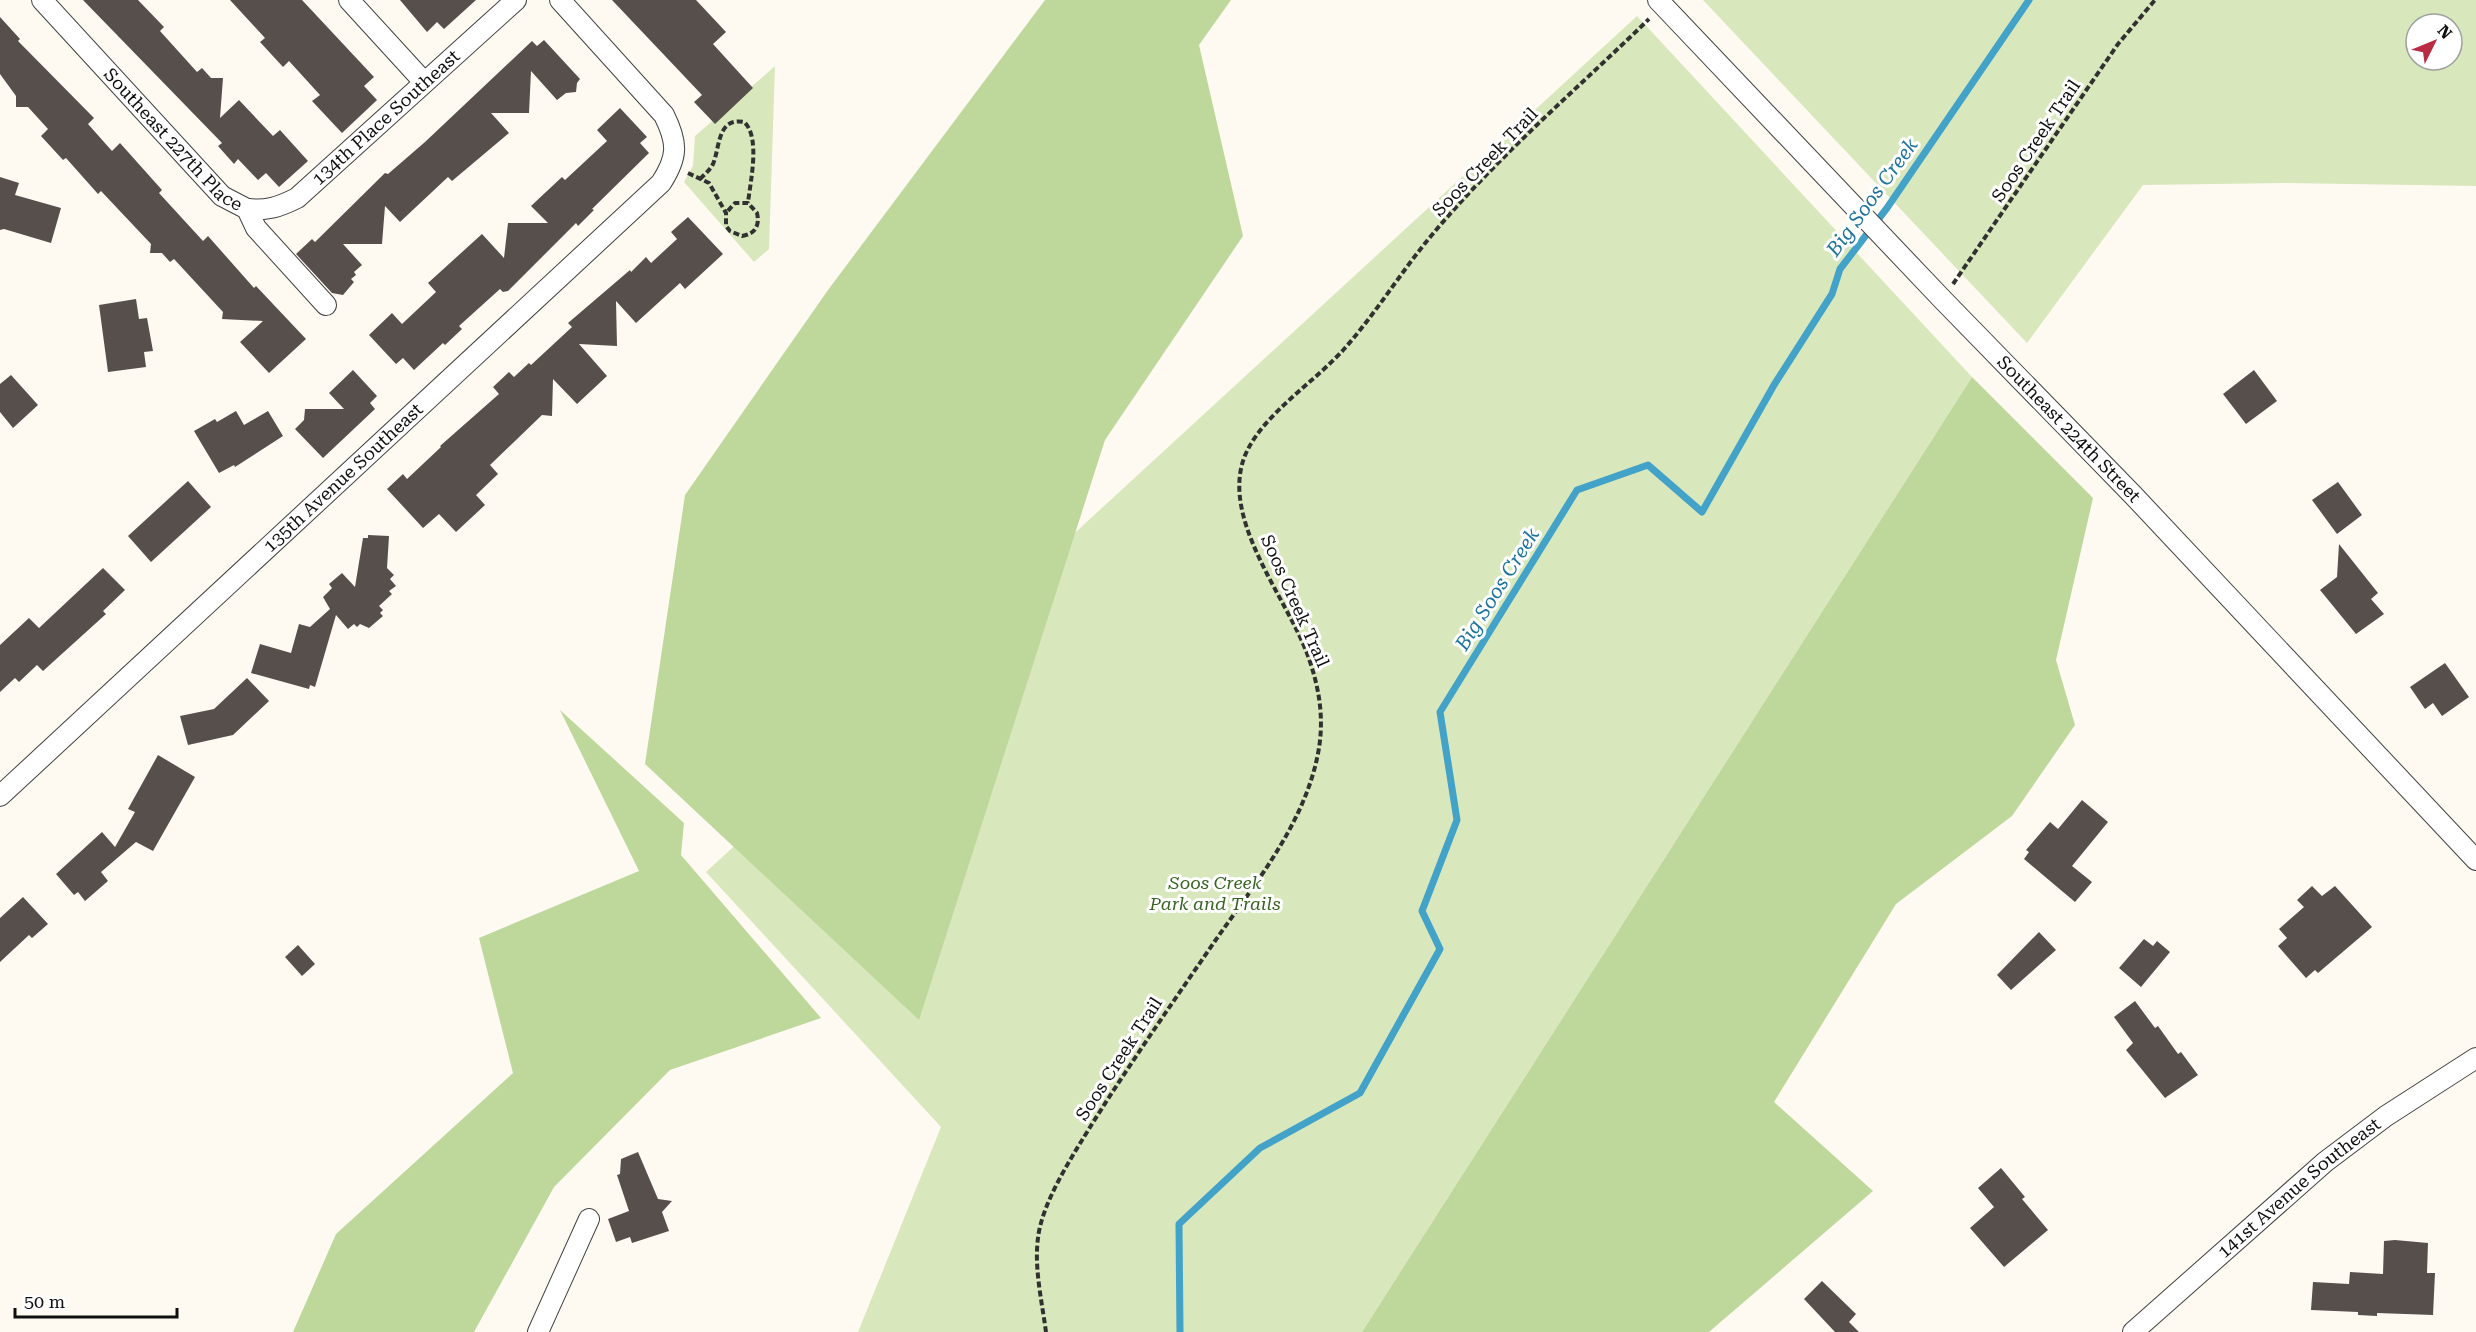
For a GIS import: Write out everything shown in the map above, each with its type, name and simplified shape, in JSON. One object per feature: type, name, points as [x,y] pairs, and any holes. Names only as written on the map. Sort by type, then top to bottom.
[{"type":"street","name":"Southeast 227th Place","points":[[42,0],[222,196],[247,209],[256,228],[326,305]]},
{"type":"street","points":[[349,0],[424,82]]},
{"type":"street","name":"134th Place Southeast","points":[[247,209],[264,210],[279,207],[297,198],[516,0]]},
{"type":"street","points":[[560,0],[664,115],[671,130],[674,158]]},
{"type":"street","name":"Southeast 224th Street","points":[[1660,3],[1875,226],[1942,299],[2133,495],[2476,860]]},
{"type":"street","name":"135th Avenue Southeast","points":[[0,796],[661,183],[674,158]]},
{"type":"street","name":"141st Avenue Southeast","points":[[2133,1332],[2325,1162],[2386,1116],[2476,1058]]},
{"type":"street","points":[[538,1332],[589,1219]]},
{"type":"path","name":"Soos Creek Trail","points":[[1942,299],[1973,258],[2118,44],[2155,0]]},
{"type":"path","name":"Soos Creek Trail","points":[[1046,1332],[1037,1266],[1038,1236],[1049,1203],[1079,1145],[1125,1071],[1270,862],[1298,811],[1315,773],[1323,726],[1319,689],[1307,652],[1253,544],[1240,502],[1239,473],[1248,449],[1266,425],[1342,351],[1390,294],[1439,228],[1496,167],[1660,3]]},
{"type":"path","points":[[700,179],[712,165],[716,141],[724,128],[731,123],[744,122],[752,133],[754,167],[748,203]]},
{"type":"path","points":[[674,158],[713,188],[726,213],[726,226],[729,231],[742,236],[748,235],[754,231],[759,219],[748,203],[735,203],[726,213]]},
{"type":"green space","points":[[1045,0],[1231,0],[1199,45],[1243,236],[1105,440],[919,1020],[645,764],[685,495],[828,290]]},
{"type":"green space","points":[[1703,0],[2476,0],[2476,186],[2285,183],[2143,185],[2027,343]]},
{"type":"green space","name":"Soos Creek Park and Trails","points":[[1637,16],[1972,377],[1362,1332],[858,1332],[941,1127],[706,872]]},
{"type":"green space","points":[[775,66],[769,249],[754,262],[684,182],[693,166],[695,136]]},
{"type":"green space","points":[[1972,377],[2093,498],[2056,660],[2075,725],[2012,816],[1896,904],[1774,1102],[1873,1191],[1709,1332],[1362,1332]]},
{"type":"green space","points":[[560,710],[684,823],[681,855],[821,1018],[670,1070],[554,1187],[474,1332],[293,1332],[336,1234],[513,1073],[479,938],[639,871]]},
{"type":"building","points":[[83,0],[138,0],[164,27],[160,31],[197,72],[202,68],[211,78],[223,78],[220,118],[239,100],[273,136],[280,130],[308,161],[279,187],[266,173],[258,180],[238,159],[234,164],[218,146],[222,143]]},
{"type":"building","points":[[230,0],[302,0],[374,77],[364,86],[377,100],[342,133],[312,101],[320,95],[289,61],[283,67],[260,42],[265,38]]},
{"type":"building","points":[[400,0],[476,0],[444,29],[437,22],[427,32]]},
{"type":"building","points":[[612,0],[696,0],[726,32],[713,44],[753,88],[715,124],[694,102],[702,95]]},
{"type":"building","points":[[0,17],[20,39],[18,41],[94,118],[88,124],[112,151],[120,143],[162,190],[159,193],[203,241],[208,236],[254,288],[256,286],[306,339],[269,373],[240,342],[263,321],[222,319],[223,312],[174,259],[170,262],[162,253],[150,253],[151,244],[101,191],[98,194],[66,158],[63,160],[41,136],[48,129],[28,107],[16,107],[16,96],[0,74]]},
{"type":"building","points":[[544,40],[580,79],[576,92],[566,93],[557,100],[531,71],[529,113],[491,113],[509,133],[452,181],[448,177],[400,222],[385,206],[382,244],[343,244],[362,265],[354,272],[356,275],[351,279],[354,282],[343,295],[332,293],[296,254],[312,239],[315,242],[385,173],[388,174],[425,142],[532,41],[537,46]]},
{"type":"building","points":[[620,108],[647,137],[640,143],[649,153],[592,209],[594,210],[578,226],[576,223],[508,291],[503,292],[500,289],[459,326],[462,329],[445,345],[443,343],[414,370],[403,358],[396,364],[369,335],[392,313],[402,324],[436,292],[428,283],[482,234],[504,258],[508,223],[548,223],[531,206],[562,177],[565,180],[607,141],[597,130]]},
{"type":"building","points":[[0,177],[19,183],[15,195],[61,208],[51,243],[4,229],[0,230]]},
{"type":"building","points":[[688,217],[723,254],[685,289],[680,283],[636,323],[616,301],[617,346],[579,344],[607,376],[577,404],[553,379],[552,416],[542,415],[490,465],[498,474],[476,495],[485,505],[456,532],[439,514],[423,528],[387,489],[403,474],[407,479],[440,446],[499,394],[493,387],[509,372],[514,377],[529,363],[531,365],[572,327],[568,323],[630,270],[631,272],[646,257],[651,263],[677,239],[671,232]]},
{"type":"building","points":[[136,299],[139,319],[147,318],[153,351],[144,352],[146,367],[108,372],[99,305]]},
{"type":"building","points":[[353,370],[377,396],[370,403],[375,409],[323,458],[295,429],[304,420],[305,409],[344,409],[329,393]]},
{"type":"building","points":[[2254,370],[2277,401],[2246,424],[2223,394]]},
{"type":"building","points":[[11,375],[38,405],[13,428],[0,412],[0,384]]},
{"type":"building","points":[[236,411],[244,425],[268,411],[283,436],[235,467],[234,465],[219,473],[194,431],[215,419],[217,422]]},
{"type":"building","points":[[188,481],[211,507],[151,562],[128,536]]},
{"type":"building","points":[[2338,482],[2362,515],[2337,534],[2312,500]]},
{"type":"building","points":[[368,535],[389,536],[387,568],[394,575],[390,579],[396,586],[389,591],[392,594],[379,606],[383,610],[380,613],[383,616],[369,628],[360,624],[357,627],[354,624],[348,629],[336,615],[315,687],[310,685],[309,689],[251,673],[260,644],[291,653],[299,624],[310,627],[330,609],[323,597],[332,588],[329,584],[342,573],[355,587],[363,538],[368,538]]},
{"type":"building","points":[[2339,544],[2378,593],[2371,599],[2384,614],[2356,634],[2320,590],[2337,577]]},
{"type":"building","points":[[103,568],[125,590],[103,611],[106,614],[43,671],[37,665],[19,682],[15,678],[0,692],[0,645],[29,618],[39,628]]},
{"type":"building","points":[[2445,663],[2469,697],[2442,716],[2433,703],[2425,709],[2410,687]]},
{"type":"building","points":[[247,678],[269,701],[233,735],[188,745],[180,716],[214,709]]},
{"type":"building","points":[[158,755],[195,777],[153,851],[136,842],[101,872],[108,881],[85,901],[78,892],[74,895],[56,874],[102,832],[115,847],[135,812],[128,809]]},
{"type":"building","points":[[2082,800],[2108,822],[2072,866],[2092,882],[2075,902],[2024,859],[2029,852],[2026,850],[2050,822],[2058,829]]},
{"type":"building","points":[[2312,886],[2322,896],[2335,886],[2372,927],[2318,973],[2315,970],[2306,978],[2278,946],[2287,938],[2279,929],[2304,907],[2297,900]]},
{"type":"building","points":[[23,897],[48,924],[32,938],[29,935],[0,962],[0,918]]},
{"type":"building","points":[[2039,932],[2056,950],[2011,990],[1997,975]]},
{"type":"building","points":[[2144,939],[2153,946],[2157,941],[2170,952],[2141,987],[2119,968]]},
{"type":"building","points":[[298,945],[315,964],[302,976],[285,957]]},
{"type":"building","points":[[2135,1001],[2155,1028],[2158,1026],[2178,1054],[2181,1052],[2198,1075],[2165,1098],[2126,1050],[2133,1043],[2114,1017]]},
{"type":"building","points":[[638,1152],[658,1199],[672,1201],[662,1212],[669,1231],[632,1243],[630,1237],[616,1242],[608,1219],[629,1211],[617,1175],[620,1174],[621,1159]]},
{"type":"building","points":[[2001,1168],[2025,1197],[2022,1199],[2048,1230],[2004,1267],[1970,1228],[1994,1207],[1978,1188]]},
{"type":"building","points":[[2384,1241],[2428,1243],[2427,1273],[2435,1273],[2433,1315],[2377,1313],[2377,1316],[2358,1315],[2358,1312],[2311,1310],[2313,1282],[2349,1284],[2350,1272],[2383,1274]]},
{"type":"building","points":[[1822,1281],[1856,1314],[1849,1322],[1859,1332],[1835,1332],[1804,1299]]},
{"type":"waterway","name":"Big Soos Creek","points":[[1180,1332],[1179,1224],[1260,1148],[1360,1093],[1440,949],[1422,911],[1457,820],[1440,712],[1577,490],[1648,465],[1702,512],[1774,385],[1832,294],[1840,269],[1887,208],[2029,0]]}]
